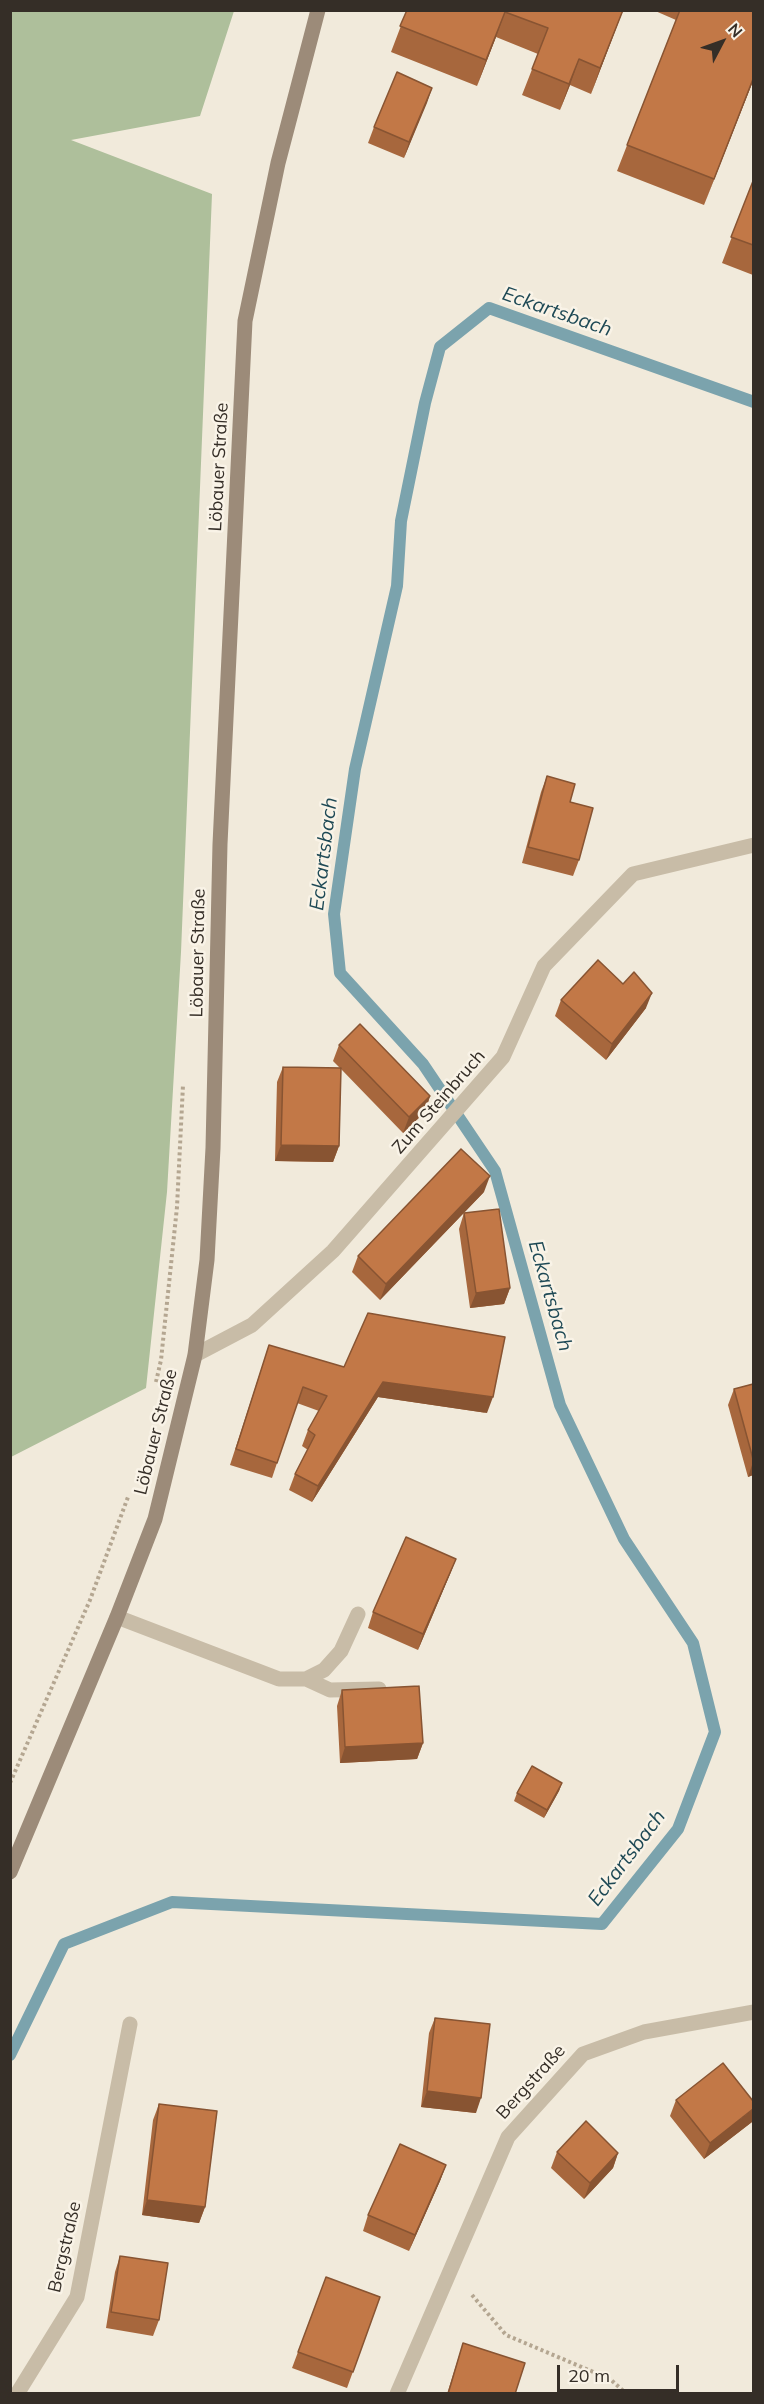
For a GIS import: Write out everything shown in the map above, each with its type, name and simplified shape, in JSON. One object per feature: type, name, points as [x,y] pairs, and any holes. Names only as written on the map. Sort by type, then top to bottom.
[{"type":"main road","name":"Löbauer Straße","points":[[10,1872],[117,1617],[154,1519],[195,1355],[207,1260],[210,1204],[220,844],[245,321],[278,162],[318,10]]},
{"type":"street","name":"Zum Steinbruch","points":[[195,1355],[252,1325],[333,1251],[503,1057],[544,966],[633,874],[753,845]]},
{"type":"street","points":[[306,1679],[324,1670],[341,1651],[358,1614]]},
{"type":"street","points":[[117,1617],[279,1678],[306,1679],[330,1690],[396,1689]]},
{"type":"street","name":"Bergstraße","points":[[397,2394],[449,2269],[508,2137],[582,2054],[644,2032],[752,2015]]},
{"type":"street","name":"Bergstraße","points":[[17,2394],[77,2297],[130,2024]]},
{"type":"path","points":[[154,1392],[161,1360],[177,1207],[183,1076]]},
{"type":"path","points":[[10,1783],[90,1600],[131,1489]]},
{"type":"path","points":[[449,2269],[506,2335],[610,2379],[627,2394]]},
{"type":"green space","points":[[11,10],[234,11],[200,116],[71,140],[212,194],[181,952],[167,1192],[146,1388],[11,1457]]},
{"type":"building","points":[[407,10],[623,10],[600,68],[579,59],[569,84],[532,69],[548,28],[505,12],[486,60],[400,26]]},
{"type":"building","points":[[680,10],[753,10],[753,79],[714,179],[627,145]]},
{"type":"building","points":[[397,72],[432,88],[409,142],[374,127]]},
{"type":"building","points":[[753,181],[753,245],[731,237]]},
{"type":"building","points":[[547,776],[575,784],[570,802],[593,808],[579,860],[528,847]]},
{"type":"building","points":[[598,960],[623,984],[634,972],[652,993],[612,1044],[561,1000]]},
{"type":"building","points":[[360,1024],[430,1096],[409,1117],[339,1045]]},
{"type":"building","points":[[283,1067],[341,1068],[339,1146],[281,1145]]},
{"type":"building","points":[[461,1149],[490,1176],[386,1284],[358,1256]]},
{"type":"building","points":[[499,1209],[510,1288],[476,1293],[464,1213]]},
{"type":"building","points":[[368,1313],[505,1337],[493,1397],[383,1382],[318,1486],[295,1474],[315,1435],[308,1430],[327,1396],[303,1387],[277,1463],[236,1449],[269,1345],[344,1367]]},
{"type":"building","points":[[753,1384],[753,1459],[734,1389]]},
{"type":"building","points":[[406,1537],[456,1559],[423,1634],[373,1612]]},
{"type":"building","points":[[419,1686],[423,1743],[345,1747],[342,1690]]},
{"type":"building","points":[[532,1766],[562,1783],[547,1810],[517,1793]]},
{"type":"building","points":[[435,2018],[490,2024],[481,2098],[427,2091]]},
{"type":"building","points":[[723,2063],[753,2101],[753,2109],[710,2143],[676,2100]]},
{"type":"building","points":[[159,2104],[217,2111],[205,2207],[147,2200]]},
{"type":"building","points":[[586,2121],[618,2153],[590,2183],[557,2152]]},
{"type":"building","points":[[400,2144],[446,2165],[415,2235],[368,2215]]},
{"type":"building","points":[[120,2256],[168,2263],[159,2320],[111,2312]]},
{"type":"building","points":[[326,2277],[380,2297],[353,2372],[298,2352]]},
{"type":"building","points":[[463,2343],[525,2363],[515,2394],[448,2394]]},
{"type":"waterway","name":"Eckartsbach","points":[[10,2055],[64,1944],[172,1902],[602,1924],[678,1829],[715,1732],[693,1643],[624,1539],[560,1405],[495,1171],[423,1064],[340,973],[334,914],[355,769],[397,586],[401,521],[425,403],[440,347],[489,308],[754,402]]}]
